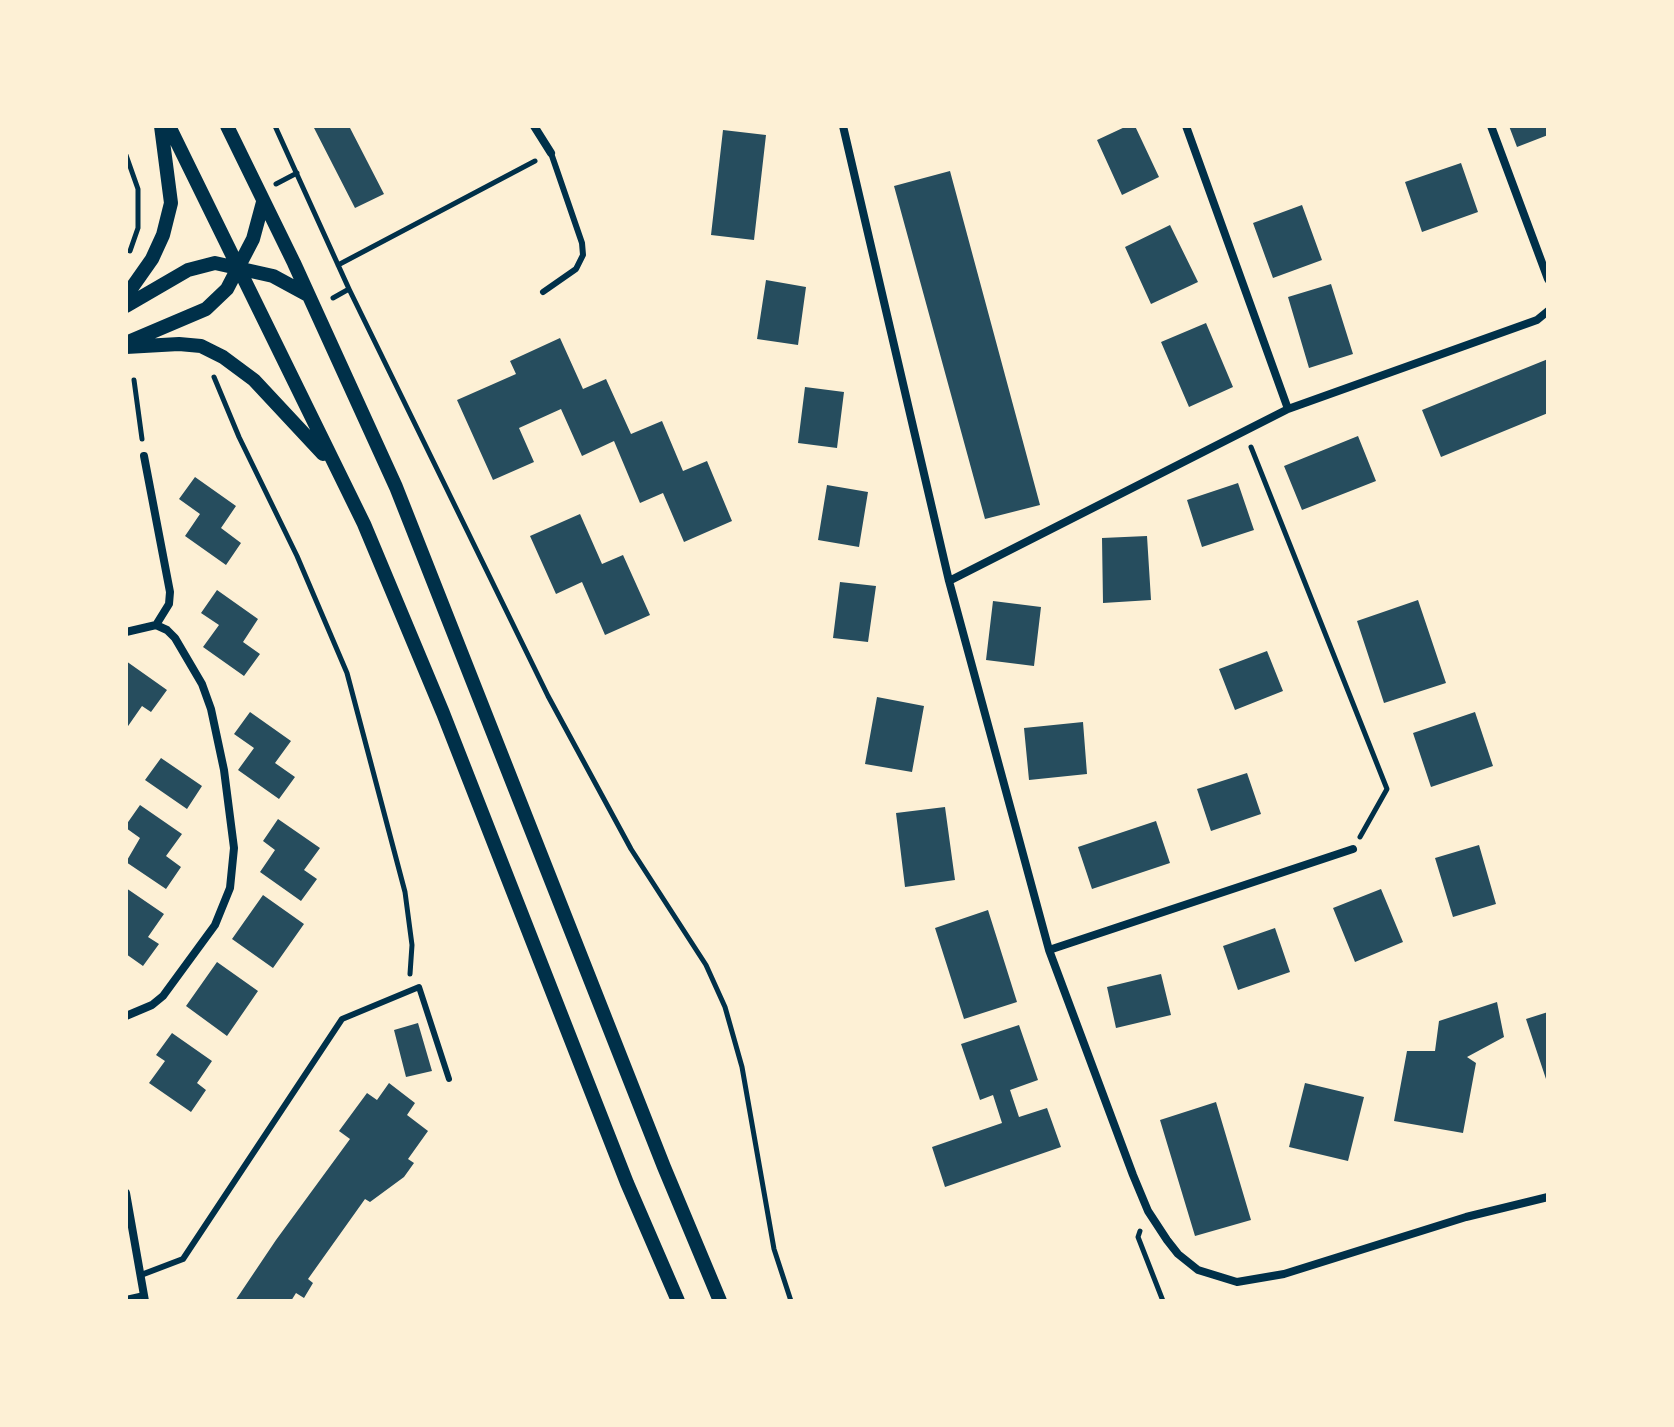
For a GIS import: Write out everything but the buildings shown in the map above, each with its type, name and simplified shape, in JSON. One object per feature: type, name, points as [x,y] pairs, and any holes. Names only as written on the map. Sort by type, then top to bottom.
[{"type":"street","points":[[126,296],[152,259],[163,235],[171,203],[161,126]]},
{"type":"street","points":[[169,126],[364,524],[443,713],[627,1183],[678,1301]]},
{"type":"street","points":[[227,126],[308,295],[424,552],[658,1152],[720,1301]]},
{"type":"street","points":[[534,126],[551,153]]},
{"type":"street","points":[[843,126],[949,581],[1049,950],[1148,1211],[1178,1254],[1198,1270],[1237,1282],[1284,1274],[1466,1217],[1548,1197]]},
{"type":"street","points":[[1186,126],[1288,409]]},
{"type":"street","points":[[1491,126],[1548,279]]},
{"type":"street","points":[[126,345],[206,309],[227,289],[253,239],[263,202]]},
{"type":"street","points":[[126,306],[188,270],[215,263],[273,276],[308,295]]},
{"type":"street","points":[[949,581],[1288,409],[1537,320],[1548,311]]},
{"type":"street","points":[[126,345],[201,346],[223,357],[254,380],[334,466]]},
{"type":"street","points":[[144,456],[170,592],[169,604],[156,625]]},
{"type":"street","points":[[126,632],[156,625],[167,630],[193,667],[207,697],[224,770],[234,848],[230,888],[215,925],[163,996],[152,1005],[126,1016]]},
{"type":"street","points":[[1049,950],[1353,849]]},
{"type":"street","points":[[126,1193],[145,1298]]},
{"type":"lane","points":[[543,292],[576,269],[583,255],[582,243],[551,153]]},
{"type":"lane","points":[[141,1275],[183,1259],[342,1019],[419,987],[449,1079]]},
{"type":"lane","points":[[126,1299],[145,1298]]},
{"type":"path","points":[[275,126],[338,265],[548,696],[631,849],[706,965],[725,1007],[742,1067],[774,1249],[791,1301]]},
{"type":"path","points":[[338,265],[551,153]]},
{"type":"path","points":[[126,155],[138,189],[138,228],[126,261]]},
{"type":"path","points":[[212,373],[239,437],[297,556],[347,673],[405,892],[412,945],[408,991]]},
{"type":"path","points":[[134,380],[144,456]]},
{"type":"path","points":[[1245,431],[1387,789],[1353,849]]},
{"type":"path","points":[[1148,1211],[1138,1237],[1163,1301]]}]
